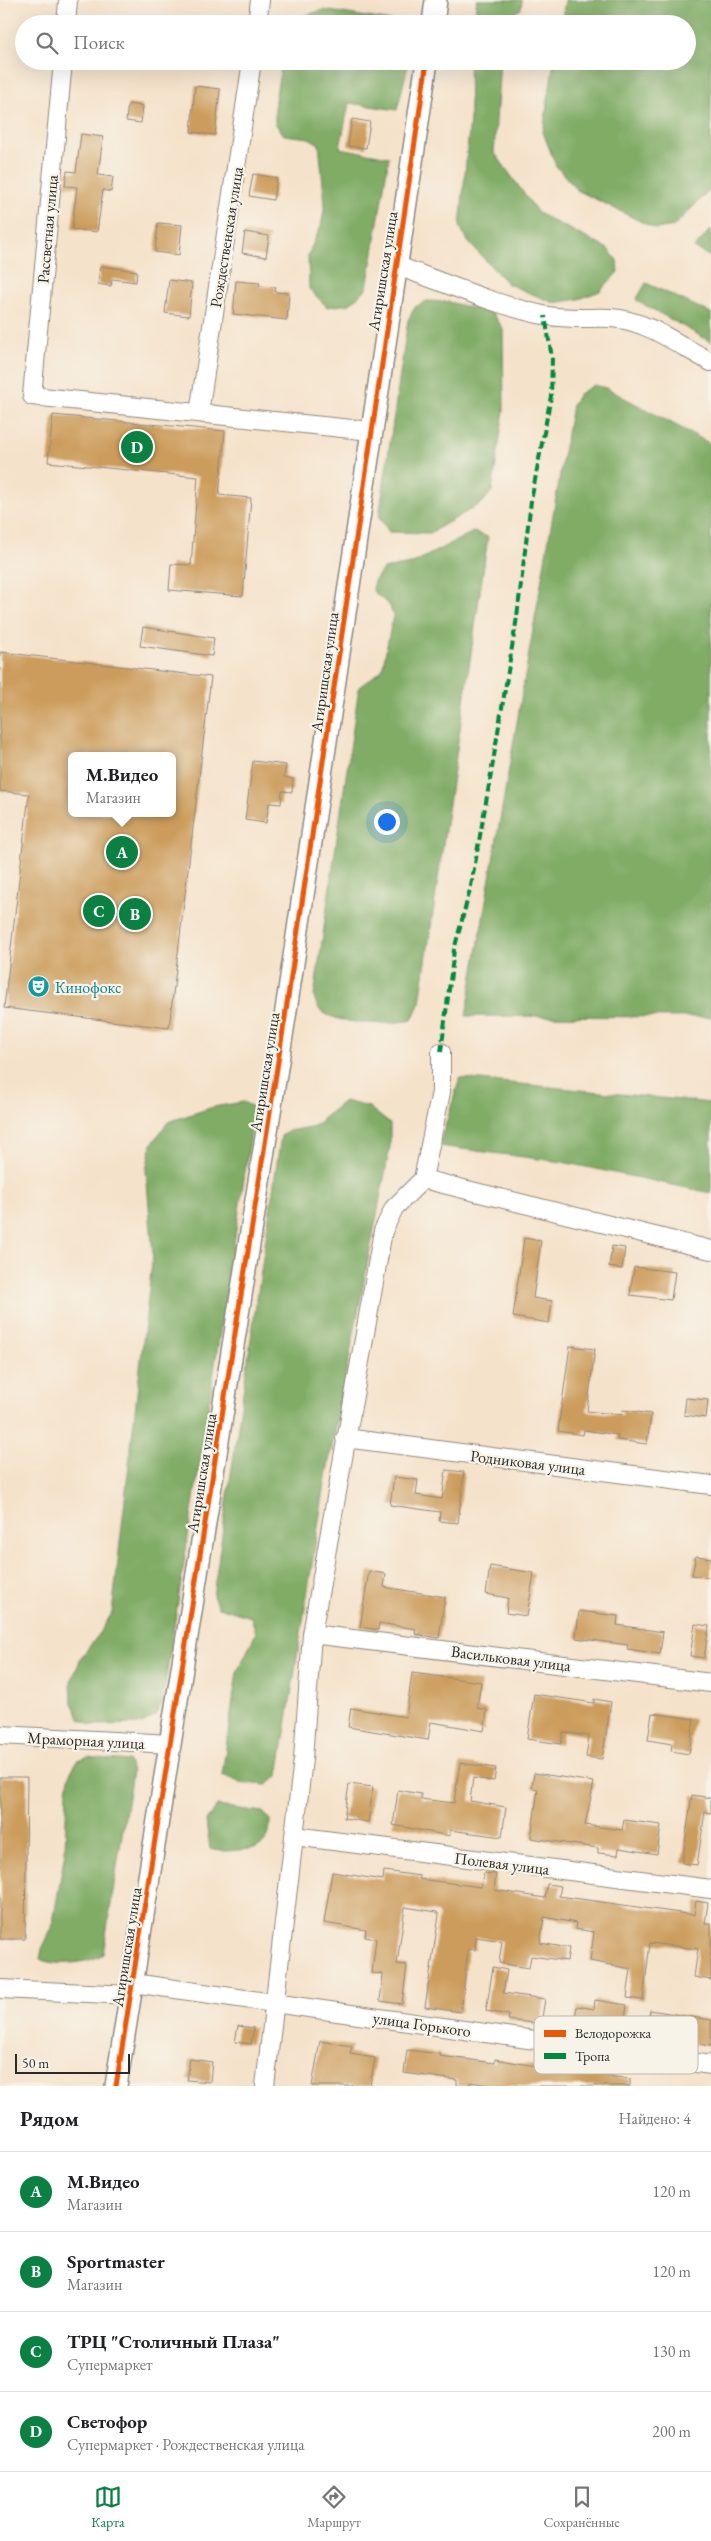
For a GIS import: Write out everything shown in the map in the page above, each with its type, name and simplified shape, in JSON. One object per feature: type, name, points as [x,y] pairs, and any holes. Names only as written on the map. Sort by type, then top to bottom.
[{"type":"street","points":[[258,15],[260,0]]},
{"type":"street","points":[[434,15],[436,0]]},
{"type":"street","points":[[67,15],[68,1]]},
{"type":"street","name":"Рассветная улица","points":[[61,70],[32,396],[199,413]]},
{"type":"street","name":"Рождественская улица","points":[[199,413],[251,70]]},
{"type":"street","name":"Агиришская улица","points":[[116,2086],[287,1008],[395,265],[426,70]]},
{"type":"street","points":[[395,265],[514,308],[545,316],[574,319],[612,318],[632,322],[711,362]]},
{"type":"street","points":[[199,413],[371,432]]},
{"type":"street","points":[[265,2086],[303,1759],[312,1634],[345,1438],[383,1231],[394,1208],[423,1179],[441,1092],[441,1052]]},
{"type":"street","points":[[423,1179],[711,1250]]},
{"type":"street","name":"Родниковая улица","points":[[345,1438],[711,1485]]},
{"type":"street","name":"Васильковая улица","points":[[312,1634],[711,1683]]},
{"type":"street","name":"Мраморная улица","points":[[0,1735],[171,1744]]},
{"type":"street","name":"Полевая улица","points":[[294,1836],[711,1889]]},
{"type":"street","name":"улица Горького","points":[[0,1989],[132,1989],[275,2003],[534,2040]]},
{"type":"street","name":"улица Горького","points":[[698,2063],[711,2065]]},
{"type":"green space","points":[[477,0],[522,0],[521,9],[511,15],[474,15]]},
{"type":"green space","points":[[565,0],[711,0],[711,189],[674,226],[656,229],[577,190],[556,166],[543,132],[553,70],[696,70],[696,15],[562,15]]},
{"type":"green space","points":[[323,10],[354,15],[306,15]]},
{"type":"green space","points":[[280,70],[407,70],[397,110],[349,103],[340,148],[389,157],[367,288],[350,304],[327,307],[309,289],[308,255],[321,226],[325,205],[319,144],[309,138],[284,135],[275,123],[275,100]]},
{"type":"green space","points":[[469,70],[499,70],[494,152],[538,213],[608,249],[617,260],[618,272],[600,291],[579,299],[554,303],[508,284],[469,243],[460,227],[470,119]]},
{"type":"green space","points":[[711,229],[711,257],[694,248]]},
{"type":"green space","points":[[646,283],[711,313],[711,342],[636,300]]},
{"type":"green space","points":[[427,301],[449,302],[492,313],[503,328],[504,410],[492,491],[482,503],[430,533],[389,532],[379,517],[408,320],[415,307]]},
{"type":"green space","points":[[594,385],[606,388],[711,444],[711,1017],[466,1016],[572,405],[579,394]]},
{"type":"green space","points":[[473,532],[488,537],[420,1002],[412,1020],[390,1023],[364,1023],[339,1019],[320,1010],[314,996],[359,687],[382,670],[393,616],[390,606],[373,591],[374,581],[383,569],[411,564]]},
{"type":"green space","points":[[460,1078],[711,1103],[711,1193],[562,1162],[439,1146]]},
{"type":"green space","points":[[344,1101],[369,1107],[390,1124],[390,1147],[326,1477],[278,1776],[267,1785],[241,1783],[222,1775],[237,1672],[256,1633],[251,1617],[218,1607],[213,1596],[281,1136],[289,1131],[314,1126]]},
{"type":"green space","points":[[243,1102],[255,1108],[162,1704],[154,1717],[142,1724],[90,1725],[80,1719],[72,1703],[71,1682],[82,1656],[100,1633],[112,1613],[153,1254],[146,1171],[151,1145],[168,1122],[213,1107]]},
{"type":"green space","points":[[88,1757],[129,1761],[132,1772],[103,1954],[82,1962],[54,1963],[40,1959],[42,1949],[52,1928],[65,1852],[67,1789],[70,1773],[78,1760]]},
{"type":"green space","points":[[217,1806],[263,1812],[270,1820],[270,1828],[263,1844],[246,1849],[217,1851],[210,1849],[206,1821]]},
{"type":"building","points":[[195,86],[220,89],[215,135],[191,132]]},
{"type":"building","points":[[128,104],[143,106],[141,123],[126,121]]},
{"type":"building","points":[[352,119],[370,122],[366,148],[348,146]]},
{"type":"building","points":[[81,134],[103,137],[98,175],[113,177],[111,192],[103,190],[97,232],[72,229],[77,187],[65,186],[67,171],[76,172]]},
{"type":"building","points":[[253,174],[277,178],[273,200],[249,196]]},
{"type":"building","points":[[158,223],[182,225],[179,255],[155,252]]},
{"type":"building","points":[[245,232],[269,236],[266,257],[242,253]]},
{"type":"building","points":[[100,266],[137,271],[136,282],[112,279],[111,286],[98,284]]},
{"type":"building","points":[[169,280],[192,283],[189,316],[165,313]]},
{"type":"building","points":[[236,281],[260,283],[259,286],[276,287],[275,292],[289,293],[287,320],[233,314]]},
{"type":"building","points":[[53,415],[225,431],[219,495],[251,498],[243,596],[169,590],[171,564],[191,565],[198,477],[48,462]]},
{"type":"building","points":[[143,627],[214,638],[212,656],[140,646]]},
{"type":"building","points":[[0,652],[211,677],[169,1028],[4,1008],[29,794],[0,791]]},
{"type":"building","points":[[253,761],[286,765],[284,777],[293,779],[292,792],[282,791],[281,804],[269,803],[266,823],[245,820]]},
{"type":"building","points":[[524,1238],[541,1241],[533,1298],[552,1301],[549,1323],[513,1317]]},
{"type":"building","points":[[612,1246],[625,1248],[622,1269],[609,1267]]},
{"type":"building","points":[[634,1267],[675,1272],[671,1300],[630,1295]]},
{"type":"building","points":[[570,1346],[595,1349],[587,1411],[622,1415],[623,1410],[651,1414],[647,1444],[617,1440],[618,1435],[584,1430],[583,1435],[558,1431]]},
{"type":"building","points":[[686,1398],[708,1400],[706,1418],[684,1415]]},
{"type":"building","points":[[446,1470],[464,1472],[458,1523],[439,1521],[440,1512],[390,1505],[394,1477],[418,1480],[416,1495],[442,1499]]},
{"type":"building","points":[[696,1556],[711,1558],[711,1578],[692,1575]]},
{"type":"building","points":[[490,1566],[534,1573],[527,1616],[506,1613],[508,1598],[486,1594]]},
{"type":"building","points":[[369,1571],[386,1574],[384,1587],[445,1597],[439,1638],[415,1634],[416,1629],[379,1623],[378,1630],[360,1627]]},
{"type":"building","points":[[579,1611],[618,1616],[617,1625],[663,1632],[660,1654],[627,1649],[628,1645],[576,1638]]},
{"type":"building","points":[[695,1624],[709,1626],[704,1658],[690,1656]]},
{"type":"building","points":[[412,1673],[481,1682],[477,1708],[487,1710],[484,1731],[431,1722],[428,1740],[348,1727],[351,1708],[406,1717]]},
{"type":"building","points":[[534,1694],[594,1703],[594,1699],[611,1702],[602,1759],[586,1757],[589,1736],[563,1732],[561,1744],[527,1739]]},
{"type":"building","points":[[652,1713],[694,1719],[689,1754],[671,1751],[672,1744],[648,1740]]},
{"type":"building","points":[[460,1763],[496,1768],[494,1781],[473,1778],[470,1801],[506,1807],[502,1837],[450,1830],[450,1836],[393,1825],[398,1790],[421,1794],[421,1799],[454,1803]]},
{"type":"building","points":[[534,1773],[594,1782],[585,1825],[622,1830],[624,1820],[661,1825],[657,1854],[619,1848],[618,1855],[598,1853],[598,1848],[531,1838],[538,1789],[532,1788]]},
{"type":"building","points":[[0,1777],[27,1777],[25,1939],[0,1939]]},
{"type":"building","points":[[349,1784],[373,1787],[368,1822],[344,1818]]},
{"type":"building","points":[[692,1795],[711,1798],[711,1813],[705,1812],[697,1865],[682,1863]]},
{"type":"building","points":[[384,1871],[420,1876],[419,1879],[481,1887],[484,1873],[496,1874],[494,1890],[545,1898],[547,1884],[561,1886],[559,1896],[694,1915],[696,1901],[708,1903],[705,1923],[711,1923],[711,1980],[694,1977],[698,1949],[650,1943],[643,2000],[627,1998],[631,1969],[590,1961],[594,1932],[575,1929],[576,1923],[544,1917],[540,1943],[569,1948],[567,1961],[531,1956],[529,1968],[499,1963],[502,1941],[476,1937],[475,1950],[468,1949],[461,2012],[425,2007],[439,1915],[437,1912],[405,1907],[397,1964],[407,1965],[402,2004],[380,2001],[383,1974],[372,1973],[376,1939],[365,1937],[366,1930],[324,1923],[332,1872],[383,1880]]},
{"type":"building","points":[[493,1967],[507,1970],[503,1993],[545,1999],[542,2016],[534,2016],[534,2023],[508,2020],[509,2015],[486,2011]]},
{"type":"building","points":[[595,2000],[627,2005],[625,2016],[575,2016],[577,2006],[594,2009]]},
{"type":"building","points":[[650,2010],[687,2016],[649,2016]]},
{"type":"building","points":[[698,2018],[711,2020],[711,2046],[698,2044]]},
{"type":"building","points":[[238,2026],[254,2028],[251,2044],[235,2042]]},
{"type":"building","points":[[320,2041],[352,2046],[350,2054],[375,2058],[370,2086],[312,2086]]},
{"type":"building","points":[[407,2050],[495,2063],[495,2059],[534,2066],[534,2074],[596,2074],[630,2079],[630,2086],[495,2086],[470,2082],[469,2086],[457,2086],[457,2080],[404,2073]]},
{"type":"building","points":[[190,2059],[212,2062],[210,2082],[187,2080]]},
{"type":"marked path","points":[[441,1052],[454,950],[471,886],[491,774],[517,617],[531,501],[551,396],[552,358],[545,316]]},
{"type":"cycle path","points":[[116,2086],[285,1017],[426,70]]},
{"type":"place","name":"Светофор","points":[[137,447]]},
{"type":"place","name":"М.Видео","points":[[122,852]]},
{"type":"place","name":"ТРЦ \"Столичный Плаза\"","points":[[99,911]]},
{"type":"place","name":"Sportmaster","points":[[135,914]]},
{"type":"place","name":"Кинофокс","points":[[39,987]]}]
